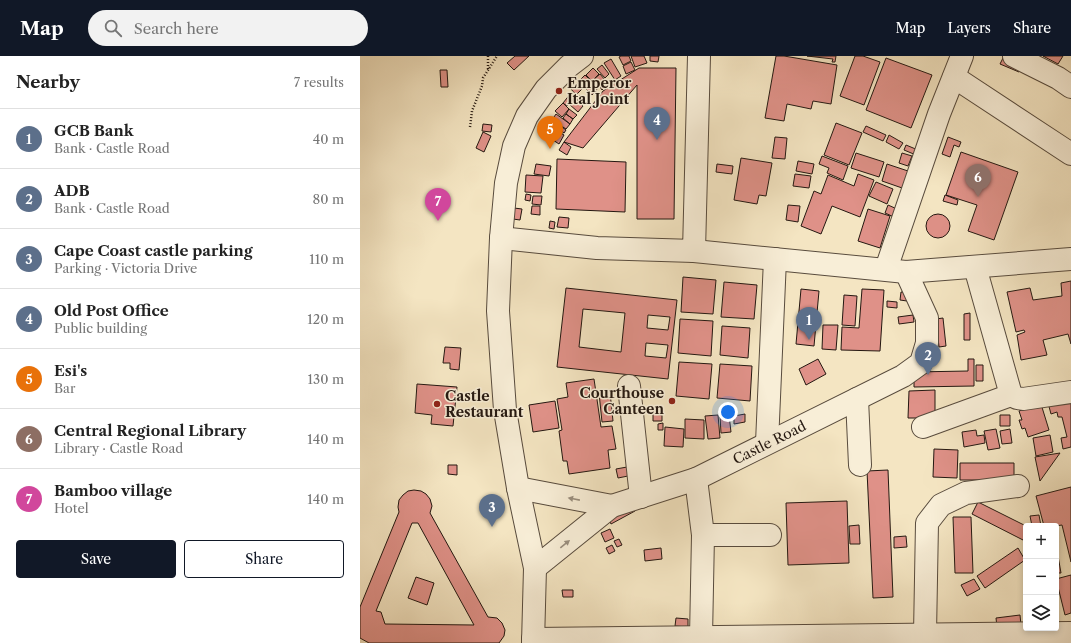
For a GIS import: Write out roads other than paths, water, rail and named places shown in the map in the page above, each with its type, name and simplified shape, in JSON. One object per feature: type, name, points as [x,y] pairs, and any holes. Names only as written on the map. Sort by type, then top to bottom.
[{"type":"street","points":[[582,56],[569,66],[546,90],[527,116],[514,146],[506,183],[498,311],[505,410],[518,488],[535,568],[533,641],[701,637],[1071,633]]},
{"type":"street","points":[[694,251],[699,56]]},
{"type":"street","points":[[896,270],[939,114],[962,56]]},
{"type":"street","points":[[1014,56],[1058,78],[1071,87]]},
{"type":"street","points":[[954,76],[1071,154]]},
{"type":"street","points":[[502,238],[597,248],[694,251],[896,270],[1071,259]]},
{"type":"street","points":[[767,443],[775,259]]},
{"type":"street","points":[[975,266],[1011,395]]},
{"type":"street","name":"Castle Road","points":[[535,568],[612,506],[696,479],[903,376],[921,363],[927,343],[927,318],[896,270]]},
{"type":"street","points":[[629,386],[641,497]]},
{"type":"street","points":[[923,427],[1011,395],[1023,400],[1071,392]]},
{"type":"street","points":[[857,398],[860,465]]},
{"type":"street","points":[[696,479],[703,535],[701,637]]},
{"type":"street","points":[[925,634],[927,523],[941,505],[966,493],[1018,486]]},
{"type":"street","points":[[518,488],[612,506]]},
{"type":"street","points":[[703,535],[770,535]]},
{"type":"place","name":"Emperor Ital Joint","points":[[559,91]]},
{"type":"place","name":"Old Post Office","points":[[657,140]]},
{"type":"place","name":"Esi's","points":[[550,149]]},
{"type":"place","name":"Central Regional Library","points":[[978,197]]},
{"type":"place","name":"Bamboo village","points":[[438,221]]},
{"type":"place","name":"GCB Bank","points":[[809,340]]},
{"type":"place","name":"ADB","points":[[928,375]]},
{"type":"place","name":"Courthouse Canteen","points":[[672,401]]},
{"type":"place","name":"Castle Restaurant","points":[[437,404]]},
{"type":"place","name":"Cape Coast castle parking","points":[[492,527]]}]
